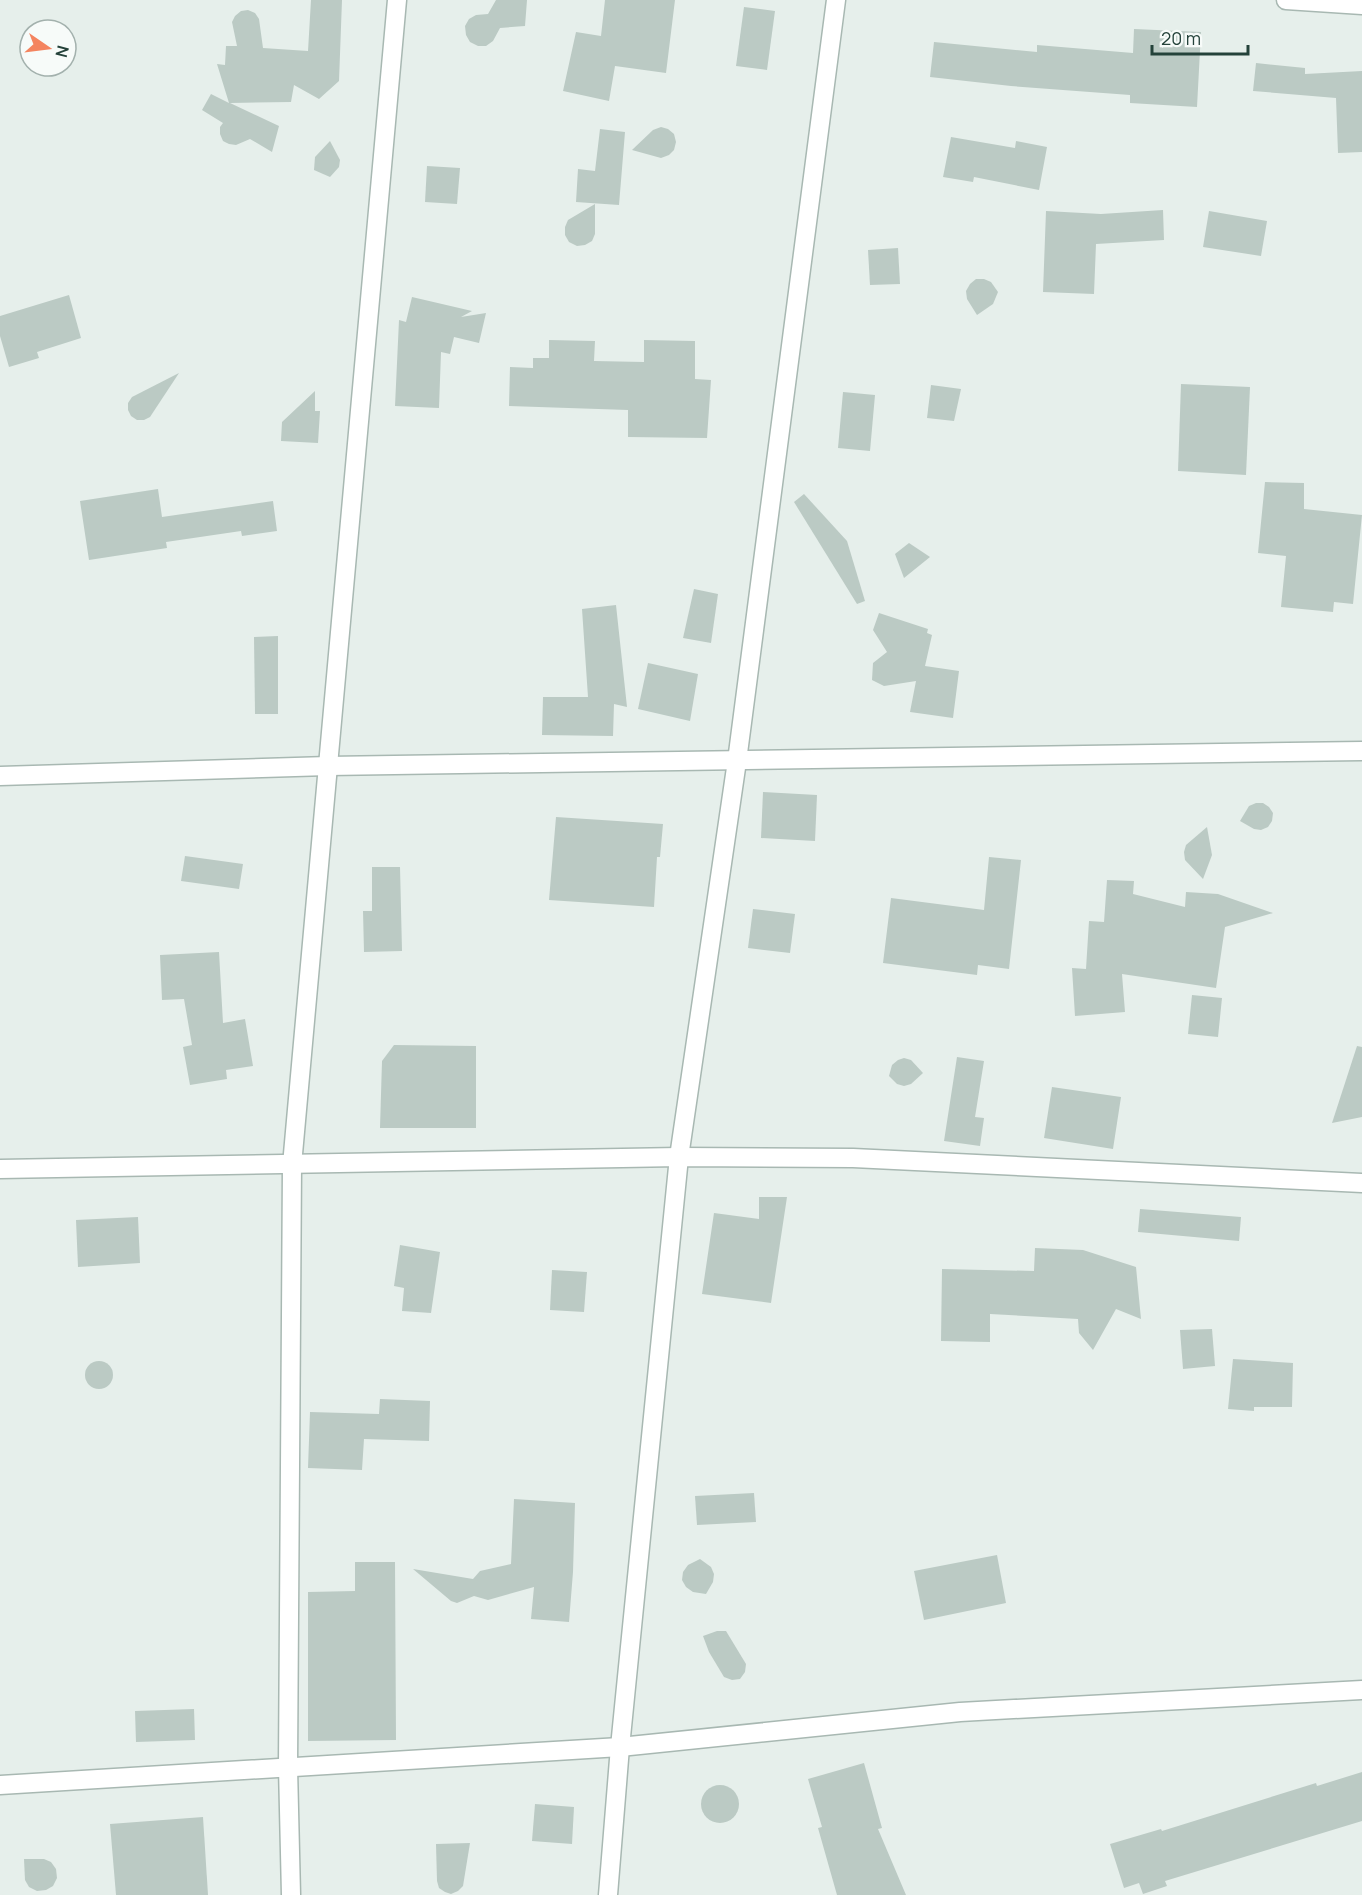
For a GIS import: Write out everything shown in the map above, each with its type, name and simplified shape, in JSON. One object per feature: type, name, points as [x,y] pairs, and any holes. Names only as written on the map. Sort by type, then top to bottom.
[{"type":"street","points":[[291,1895],[288,1767],[292,1165],[397,0]]},
{"type":"street","points":[[608,1895],[620,1747],[679,1157],[737,761],[836,0]]},
{"type":"street","points":[[1286,0],[1362,4]]},
{"type":"street","points":[[0,776],[328,766],[1362,751]]},
{"type":"street","points":[[0,1169],[679,1157],[854,1158],[1362,1183]]},
{"type":"street","points":[[0,1785],[620,1747],[960,1712],[1362,1690]]},
{"type":"building","points":[[311,0],[342,0],[339,81],[319,99],[294,85],[291,102],[230,103],[279,126],[272,152],[250,139],[236,145],[223,141],[220,127],[223,123],[202,110],[211,94],[229,103],[217,64],[225,65],[226,46],[237,46],[232,22],[235,16],[241,11],[248,10],[255,13],[259,19],[263,48],[308,51]]},
{"type":"building","points":[[496,0],[527,0],[525,26],[500,28],[493,41],[486,46],[478,46],[470,42],[465,26],[469,19],[476,15],[488,14]]},
{"type":"building","points":[[605,0],[675,0],[666,73],[615,66],[609,101],[563,91],[576,32],[601,36]]},
{"type":"building","points":[[744,7],[775,11],[767,70],[736,66]]},
{"type":"building","points":[[1134,29],[1201,32],[1197,107],[1130,103],[1130,95],[930,77],[934,42],[1037,52],[1037,45],[1133,53]]},
{"type":"building","points":[[1256,63],[1305,68],[1305,74],[1362,71],[1362,152],[1338,153],[1336,98],[1253,91]]},
{"type":"building","points":[[661,127],[674,134],[676,142],[674,150],[669,155],[661,158],[632,150],[653,130]]},
{"type":"building","points":[[600,129],[625,132],[619,205],[576,202],[578,169],[595,171]]},
{"type":"building","points":[[951,137],[1015,148],[1016,141],[1047,147],[1039,190],[974,177],[973,182],[943,177]]},
{"type":"building","points":[[330,141],[340,160],[339,167],[330,177],[314,170],[315,157]]},
{"type":"building","points":[[427,166],[460,168],[457,204],[425,202]]},
{"type":"building","points":[[595,204],[595,234],[592,241],[577,246],[569,242],[565,235],[568,220]]},
{"type":"building","points":[[1163,210],[1164,240],[1096,244],[1094,294],[1043,292],[1046,211],[1101,214]]},
{"type":"building","points":[[1209,211],[1267,221],[1261,256],[1203,247]]},
{"type":"building","points":[[898,248],[900,284],[870,285],[868,250]]},
{"type":"building","points":[[976,279],[991,282],[998,292],[993,304],[977,315],[967,299],[966,291]]},
{"type":"building","points":[[69,295],[81,338],[37,352],[39,358],[9,367],[0,336],[0,316]]},
{"type":"building","points":[[412,297],[472,311],[461,317],[486,313],[479,343],[454,337],[450,354],[441,352],[439,408],[395,406],[399,320],[406,322]]},
{"type":"building","points":[[549,340],[595,341],[594,361],[644,362],[644,340],[695,341],[695,379],[711,380],[707,438],[628,437],[628,410],[509,406],[510,367],[533,368],[533,358],[549,358]]},
{"type":"building","points":[[179,373],[150,417],[137,420],[131,416],[128,403],[132,397]]},
{"type":"building","points":[[1181,384],[1250,387],[1246,475],[1178,471]]},
{"type":"building","points":[[931,385],[961,389],[954,421],[927,418]]},
{"type":"building","points":[[315,391],[315,411],[320,411],[318,443],[281,441],[282,422]]},
{"type":"building","points":[[843,392],[875,395],[870,451],[838,448]]},
{"type":"building","points":[[1265,482],[1304,483],[1304,509],[1362,515],[1353,604],[1334,602],[1333,612],[1281,607],[1286,556],[1258,553]]},
{"type":"building","points":[[158,489],[162,517],[273,501],[277,531],[242,536],[241,531],[166,542],[167,548],[89,560],[80,501]]},
{"type":"building","points":[[804,494],[847,541],[865,601],[857,604],[794,502]]},
{"type":"building","points":[[909,543],[930,557],[904,578],[895,554]]},
{"type":"building","points":[[694,589],[718,594],[711,643],[683,638]]},
{"type":"building","points":[[616,605],[627,707],[614,704],[613,736],[542,735],[543,697],[588,697],[582,609]]},
{"type":"building","points":[[879,613],[928,629],[927,633],[932,635],[925,666],[959,671],[953,718],[910,712],[916,681],[884,686],[872,680],[873,663],[887,652],[873,630]]},
{"type":"building","points":[[278,636],[278,714],[255,714],[254,637]]},
{"type":"building","points":[[648,663],[698,674],[690,721],[638,709]]},
{"type":"building","points":[[763,792],[817,795],[815,841],[761,838]]},
{"type":"building","points":[[1263,803],[1273,813],[1268,827],[1261,830],[1254,829],[1240,821],[1249,806]]},
{"type":"building","points":[[556,817],[663,824],[660,857],[657,857],[654,907],[549,900]]},
{"type":"building","points":[[1207,827],[1212,855],[1203,879],[1185,860],[1184,852],[1186,845]]},
{"type":"building","points":[[185,856],[243,864],[239,889],[181,881]]},
{"type":"building","points":[[989,857],[1021,860],[1009,969],[978,965],[977,975],[883,963],[891,898],[984,910]]},
{"type":"building","points":[[372,867],[400,867],[402,951],[364,952],[363,911],[372,911]]},
{"type":"building","points":[[1107,880],[1134,881],[1133,894],[1185,907],[1186,892],[1218,894],[1273,913],[1225,927],[1216,988],[1122,974],[1125,1012],[1075,1016],[1072,968],[1086,969],[1089,921],[1104,922]]},
{"type":"building","points":[[753,909],[795,914],[790,953],[748,948]]},
{"type":"building","points":[[219,952],[223,1023],[245,1019],[253,1066],[226,1070],[227,1079],[190,1085],[183,1047],[192,1045],[184,999],[162,1000],[160,955]]},
{"type":"building","points":[[1192,995],[1222,998],[1218,1037],[1188,1034]]},
{"type":"building","points":[[394,1045],[476,1046],[476,1128],[380,1128],[382,1061]]},
{"type":"building","points":[[1357,1046],[1362,1047],[1362,1117],[1332,1123]]},
{"type":"building","points":[[957,1057],[984,1061],[975,1117],[984,1118],[980,1146],[944,1141]]},
{"type":"building","points":[[904,1058],[911,1060],[923,1073],[911,1084],[904,1086],[897,1084],[889,1076],[892,1065]]},
{"type":"building","points":[[1052,1087],[1121,1097],[1113,1149],[1044,1138]]},
{"type":"building","points":[[759,1197],[787,1197],[771,1303],[702,1294],[714,1213],[759,1219]]},
{"type":"building","points":[[1140,1209],[1241,1217],[1239,1241],[1138,1232]]},
{"type":"building","points":[[138,1217],[140,1263],[78,1267],[76,1220]]},
{"type":"building","points":[[400,1245],[440,1252],[431,1313],[402,1311],[404,1288],[394,1286]]},
{"type":"building","points":[[1035,1248],[1083,1250],[1136,1267],[1141,1319],[1116,1309],[1093,1350],[1079,1333],[1078,1319],[990,1314],[990,1342],[941,1341],[942,1269],[1034,1271]]},
{"type":"building","points":[[552,1270],[587,1272],[584,1312],[550,1310]]},
{"type":"building","points":[[1212,1329],[1215,1366],[1183,1369],[1180,1330]]},
{"type":"building","points":[[1233,1359],[1293,1363],[1292,1407],[1254,1407],[1254,1411],[1228,1409]]},
{"type":"building","points":[[99,1361],[109,1365],[113,1375],[109,1385],[99,1389],[89,1385],[85,1375],[89,1365]]},
{"type":"building","points":[[380,1399],[430,1401],[429,1441],[364,1439],[362,1470],[308,1468],[310,1412],[379,1414]]},
{"type":"building","points":[[754,1493],[756,1522],[697,1525],[695,1496]]},
{"type":"building","points":[[514,1499],[575,1503],[569,1622],[531,1619],[534,1587],[488,1600],[474,1596],[457,1603],[451,1601],[413,1569],[473,1579],[480,1571],[511,1564]]},
{"type":"building","points":[[997,1555],[1006,1603],[924,1620],[914,1571]]},
{"type":"building","points":[[700,1559],[711,1567],[714,1574],[713,1582],[706,1594],[693,1592],[682,1580],[683,1572],[688,1565]]},
{"type":"building","points":[[355,1562],[395,1562],[396,1740],[308,1741],[308,1592],[355,1591]]},
{"type":"building","points":[[717,1631],[726,1631],[746,1664],[745,1672],[740,1679],[732,1680],[724,1677],[709,1652],[703,1636]]},
{"type":"building","points":[[194,1709],[195,1740],[136,1742],[135,1711]]},
{"type":"building","points":[[864,1763],[882,1828],[878,1829],[906,1895],[837,1895],[818,1828],[822,1827],[808,1779]]},
{"type":"building","points":[[1362,1772],[1362,1821],[1165,1881],[1167,1886],[1143,1894],[1139,1883],[1124,1888],[1110,1844],[1161,1829],[1162,1831],[1316,1783],[1317,1786]]},
{"type":"building","points":[[720,1785],[733,1791],[739,1804],[733,1817],[720,1823],[707,1817],[701,1804],[707,1791]]},
{"type":"building","points":[[535,1804],[574,1807],[572,1844],[532,1841]]},
{"type":"building","points":[[203,1817],[208,1895],[116,1895],[110,1824]]},
{"type":"building","points":[[470,1843],[463,1886],[451,1894],[445,1892],[439,1888],[437,1881],[436,1844]]},
{"type":"building","points":[[24,1859],[44,1859],[51,1862],[56,1869],[57,1878],[53,1886],[37,1891],[29,1887],[25,1880]]}]
